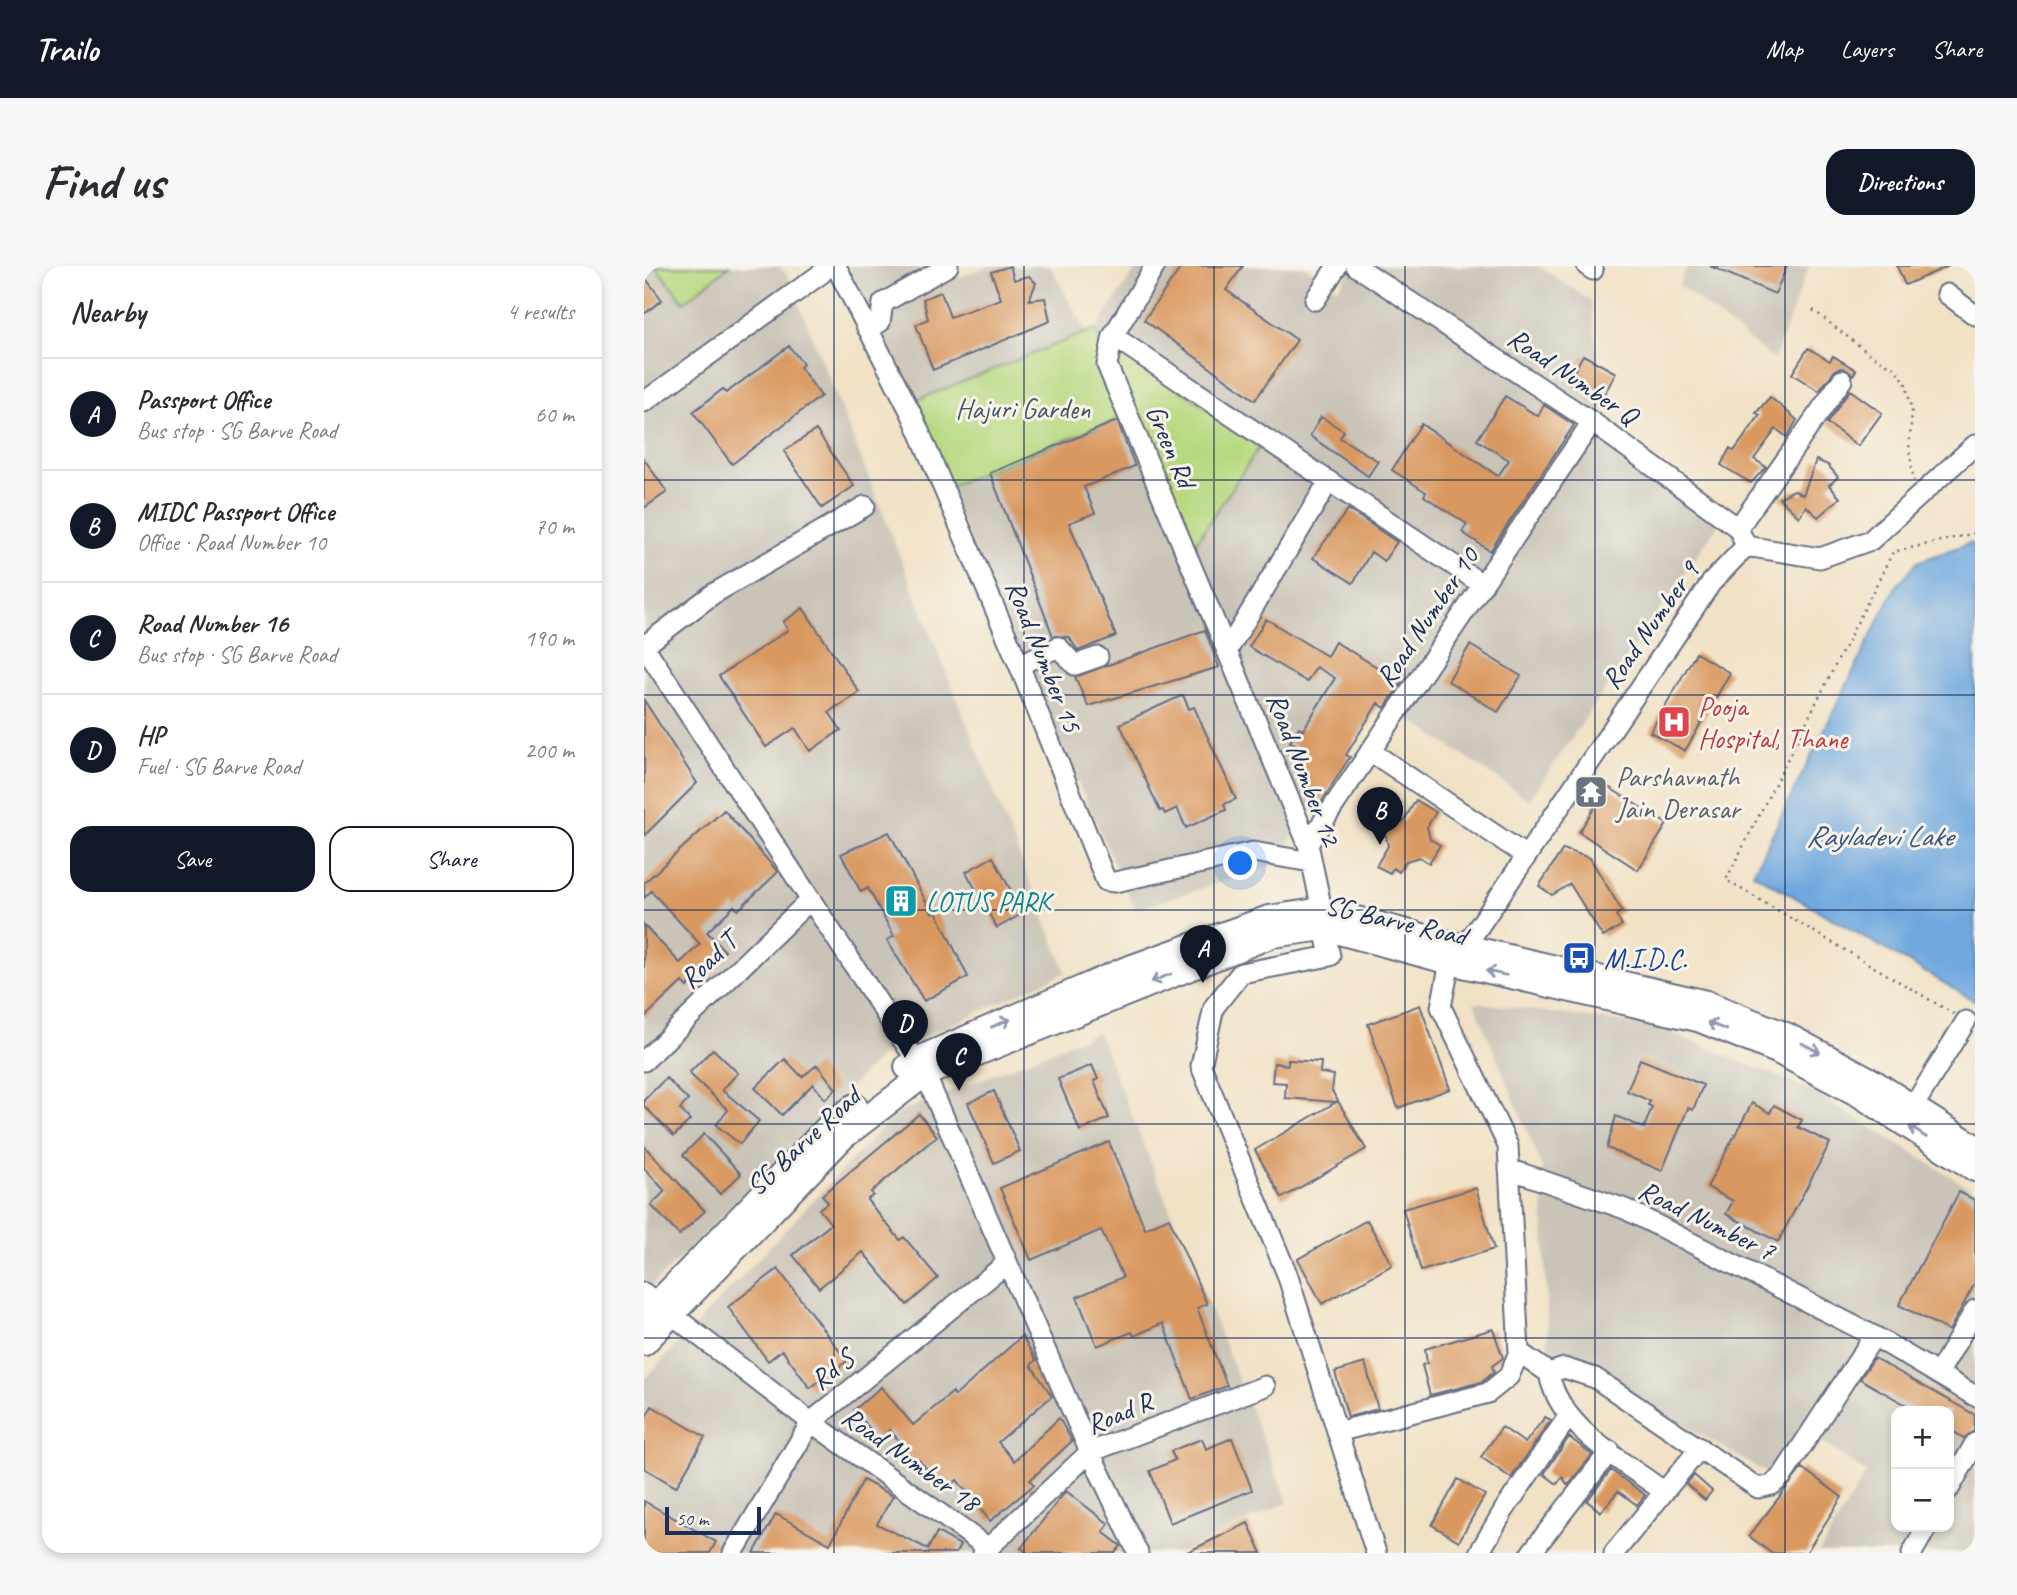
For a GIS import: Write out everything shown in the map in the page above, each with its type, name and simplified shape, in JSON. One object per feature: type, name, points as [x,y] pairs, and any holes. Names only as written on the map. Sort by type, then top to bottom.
[{"type":"main road","name":"SG Barve Road","points":[[644,1343],[653,1307],[920,1067],[1124,970],[1269,918],[1323,919],[1698,1019],[1777,1051],[1860,1095],[1975,1169]]},
{"type":"main road","name":"SG Barve Road","points":[[920,1067],[1239,946],[1323,919]]},
{"type":"main road","name":"SG Barve Road","points":[[1458,955],[1706,1003],[1788,1036],[1872,1081],[1975,1147]]},
{"type":"street","points":[[867,328],[880,322],[883,303],[948,266]]},
{"type":"street","name":"Green Rd","points":[[1155,266],[1113,336],[1107,365],[1227,651]]},
{"type":"street","name":"Road Number Q","points":[[1356,266],[1592,422],[1742,537]]},
{"type":"street","points":[[1315,300],[1331,268]]},
{"type":"street","points":[[644,402],[829,270]]},
{"type":"street","name":"Road Number 15","points":[[829,270],[867,328],[913,417],[1019,665],[1106,881],[1115,882],[1253,852],[1310,853]]},
{"type":"street","points":[[1947,294],[1975,315]]},
{"type":"street","points":[[1113,336],[1483,585]]},
{"type":"street","name":"Road Number 9","points":[[1458,955],[1712,583],[1842,380]]},
{"type":"street","name":"Road Number 10","points":[[1310,853],[1370,751],[1592,422]]},
{"type":"street","points":[[1742,537],[1820,558],[1871,540],[1973,451]]},
{"type":"street","points":[[1227,651],[1329,481]]},
{"type":"street","points":[[865,506],[713,594],[644,646],[920,1067],[1090,1452],[1138,1553]]},
{"type":"street","points":[[1019,665],[1058,647],[1075,665],[1098,657]]},
{"type":"street","name":"Road Number 12","points":[[1227,651],[1310,853],[1330,956],[1241,973]]},
{"type":"street","points":[[1370,751],[1525,855]]},
{"type":"street","name":"Road T","points":[[644,1061],[810,900]]},
{"type":"street","points":[[1239,946],[1241,973],[1214,1007],[1201,1066],[1287,1274],[1376,1553]]},
{"type":"street","points":[[1337,1432],[1488,1393],[1509,1376],[1520,1352],[1508,1146],[1441,1007],[1458,955]]},
{"type":"street","points":[[1913,1107],[1966,1021]]},
{"type":"street","name":"Road Number 7","points":[[1509,1169],[1625,1209],[1874,1336],[1975,1396]]},
{"type":"street","name":"Rd S","points":[[733,1553],[811,1422],[1007,1263]]},
{"type":"street","name":"Road Number 18","points":[[653,1307],[985,1550]]},
{"type":"street","points":[[1938,1374],[1975,1310]]},
{"type":"street","points":[[1549,1373],[1564,1368],[1595,1378],[1758,1488],[1772,1485],[1783,1475],[1874,1336]]},
{"type":"street","points":[[1520,1352],[1549,1373],[1552,1387],[1568,1417],[1663,1491]]},
{"type":"street","name":"Road R","points":[[985,1550],[1090,1452],[1265,1386]]},
{"type":"street","points":[[1479,1553],[1504,1510],[1568,1417]]},
{"type":"street","points":[[1954,1480],[1975,1443]]},
{"type":"street","points":[[1614,1553],[1700,1448]]},
{"type":"street","points":[[1531,1553],[1610,1451]]},
{"type":"street","points":[[1912,1553],[1924,1532]]},
{"type":"path","points":[[1813,310],[1871,355],[1894,368],[1905,381],[1910,395],[1909,449],[1917,498]]},
{"type":"path","points":[[1966,1021],[1726,880],[1893,552],[1975,533]]},
{"type":"shaded area","points":[[644,266],[779,266],[788,276],[1066,972],[880,1057],[644,1294]]},
{"type":"shaded area","points":[[848,266],[917,266],[927,289],[988,266],[1050,266],[1090,338],[1138,266],[1304,266],[1338,289],[1352,266],[1539,266],[1591,301],[1606,429],[1720,522],[1529,800],[1383,701],[1273,865],[1135,910]]},
{"type":"shaded area","points":[[1687,266],[1809,266],[1774,360],[1679,285]]},
{"type":"shaded area","points":[[1474,1002],[1656,1027],[1808,1089],[1975,1191],[1975,1553],[1925,1553],[1906,1542],[1899,1553],[1819,1553],[1866,1473],[1801,1427],[1770,1475],[1548,1346],[1542,1167]]},
{"type":"shaded area","points":[[1098,1032],[1288,1502],[1180,1553],[644,1553],[644,1380],[895,1114]]},
{"type":"green space","points":[[655,266],[729,266],[684,302]]},
{"type":"green space","name":"Hajuri Garden","points":[[1095,329],[1129,415],[950,486],[916,400]]},
{"type":"green space","points":[[1117,346],[1260,446],[1189,553],[1113,361]]},
{"type":"water","name":"Rayladevi Lake","points":[[1970,543],[1975,547],[1975,1001],[1753,873],[1895,588],[1917,562]]},
{"type":"building","points":[[1010,266],[1014,280],[1029,276],[1036,283],[1029,300],[1045,298],[1050,321],[933,370],[916,325],[928,319],[923,299],[941,292],[950,317],[1001,299],[991,272]]},
{"type":"building","points":[[1182,266],[1243,266],[1226,290],[1297,340],[1255,400],[1144,320]]},
{"type":"building","points":[[1710,266],[1787,266],[1775,294]]},
{"type":"building","points":[[1897,266],[1949,266],[1905,285]]},
{"type":"building","points":[[644,276],[662,300],[644,314]]},
{"type":"building","points":[[789,346],[821,396],[732,464],[693,412],[723,389],[726,393]]},
{"type":"building","points":[[1808,348],[1830,361],[1833,356],[1856,370],[1853,375],[1844,368],[1836,369],[1819,391],[1792,374]]},
{"type":"building","points":[[1583,355],[1616,373],[1601,400],[1568,382]]},
{"type":"building","points":[[1850,390],[1882,413],[1858,446],[1827,423]]},
{"type":"building","points":[[1505,396],[1538,416],[1544,405],[1574,425],[1490,551],[1462,532],[1467,524],[1424,496],[1426,492],[1392,470],[1421,424],[1498,476],[1509,460],[1477,440]]},
{"type":"building","points":[[1770,397],[1797,420],[1787,437],[1776,429],[1754,459],[1766,467],[1751,483],[1721,465],[1730,448],[1734,451],[1760,415],[1756,413]]},
{"type":"building","points":[[1321,417],[1344,431],[1340,438],[1378,461],[1368,476],[1310,436]]},
{"type":"building","points":[[1117,421],[1135,466],[1084,487],[1095,513],[1069,523],[1116,636],[1078,651],[1069,637],[1053,636],[990,473]]},
{"type":"building","points":[[816,430],[854,486],[822,508],[784,451]]},
{"type":"building","points":[[644,459],[667,492],[644,508]]},
{"type":"building","points":[[1816,460],[1828,465],[1838,477],[1829,485],[1840,498],[1818,517],[1806,506],[1799,517],[1779,498],[1794,490],[1803,495]]},
{"type":"building","points":[[1348,509],[1397,542],[1384,561],[1371,552],[1353,583],[1313,558]]},
{"type":"building","points":[[803,608],[859,692],[829,712],[841,730],[810,751],[795,728],[766,747],[719,676],[788,630],[783,622]]},
{"type":"building","points":[[1266,619],[1327,656],[1335,642],[1402,682],[1385,708],[1378,703],[1346,755],[1350,757],[1320,804],[1305,780],[1295,744],[1290,742],[1299,727],[1303,730],[1335,678],[1316,667],[1307,682],[1249,647]]},
{"type":"building","points":[[1205,630],[1219,667],[1088,706],[1075,677]]},
{"type":"building","points":[[1470,645],[1521,676],[1498,712],[1448,681]]},
{"type":"building","points":[[1696,653],[1730,673],[1685,751],[1650,732]]},
{"type":"building","points":[[1183,695],[1189,709],[1194,707],[1236,799],[1224,804],[1226,810],[1186,828],[1177,808],[1165,814],[1163,810],[1160,811],[1120,724]]},
{"type":"building","points":[[644,700],[697,783],[644,836]]},
{"type":"building","points":[[1602,783],[1667,824],[1638,870],[1579,832],[1595,807],[1589,803]]},
{"type":"building","points":[[1416,800],[1436,812],[1427,827],[1430,839],[1440,845],[1429,863],[1419,857],[1406,861],[1399,872],[1393,868],[1390,873],[1376,866],[1388,846],[1386,836],[1369,826],[1380,808],[1403,822]]},
{"type":"building","points":[[724,810],[778,872],[738,910],[734,906],[707,932],[725,951],[687,987],[682,982],[644,1018],[644,925],[680,963],[700,944],[651,891],[644,898],[644,883]]},
{"type":"building","name":"LOTUS PARK","points":[[889,832],[932,913],[936,911],[968,977],[924,1001],[887,940],[894,936],[868,888],[861,892],[841,854]]},
{"type":"building","points":[[1563,849],[1590,858],[1622,911],[1616,915],[1622,925],[1603,937],[1570,884],[1552,895],[1539,886]]},
{"type":"building","points":[[993,857],[1023,913],[997,928],[966,872]]},
{"type":"building","points":[[1420,1005],[1450,1089],[1398,1108],[1368,1024]]},
{"type":"building","points":[[713,1049],[738,1073],[722,1090],[759,1121],[740,1144],[716,1125],[728,1110],[689,1073]]},
{"type":"building","points":[[785,1059],[802,1077],[817,1065],[836,1089],[825,1099],[813,1084],[782,1115],[755,1088]]},
{"type":"building","points":[[1640,1059],[1703,1085],[1693,1110],[1688,1108],[1662,1171],[1607,1148],[1616,1116],[1644,1128],[1652,1107],[1648,1105],[1650,1101],[1627,1091]]},
{"type":"building","points":[[1288,1060],[1321,1062],[1320,1073],[1334,1075],[1332,1091],[1366,1149],[1282,1198],[1255,1150],[1336,1102],[1285,1098],[1286,1083],[1272,1082],[1274,1063],[1288,1065]]},
{"type":"building","points":[[1092,1065],[1098,1079],[1094,1081],[1109,1118],[1080,1131],[1058,1079]]},
{"type":"building","points":[[666,1078],[688,1100],[680,1109],[690,1120],[674,1136],[644,1106],[644,1100]]},
{"type":"building","points":[[994,1091],[1020,1151],[994,1163],[968,1103]]},
{"type":"building","points":[[1752,1103],[1770,1113],[1774,1105],[1802,1120],[1798,1127],[1830,1143],[1778,1242],[1726,1214],[1733,1201],[1707,1187]]},
{"type":"building","points":[[919,1114],[937,1136],[871,1192],[873,1195],[867,1200],[900,1240],[904,1237],[938,1278],[907,1305],[863,1252],[819,1288],[793,1255],[831,1224],[819,1209],[828,1202],[822,1195]]},
{"type":"building","points":[[704,1134],[741,1174],[720,1194],[683,1155]]},
{"type":"building","points":[[1109,1142],[1145,1229],[1169,1218],[1207,1304],[1197,1308],[1227,1386],[1192,1399],[1163,1323],[1134,1336],[1132,1332],[1097,1346],[1077,1297],[1123,1277],[1101,1230],[1031,1260],[1000,1188]]},
{"type":"building","points":[[644,1146],[705,1211],[679,1235],[651,1205],[665,1191],[644,1168]]},
{"type":"building","points":[[1476,1188],[1494,1249],[1421,1271],[1403,1209]]},
{"type":"building","points":[[1959,1192],[1975,1200],[1975,1283],[1949,1331],[1899,1305]]},
{"type":"building","points":[[1367,1220],[1392,1265],[1322,1304],[1298,1259]]},
{"type":"building","points":[[778,1269],[847,1361],[810,1388],[782,1350],[768,1361],[728,1307]]},
{"type":"building","points":[[1493,1329],[1503,1358],[1492,1366],[1494,1372],[1482,1382],[1430,1395],[1422,1365],[1427,1363],[1425,1349]]},
{"type":"building","points":[[1022,1336],[1036,1360],[1031,1365],[1052,1396],[998,1442],[1014,1461],[1059,1418],[1072,1441],[1030,1480],[1034,1485],[990,1521],[957,1480],[945,1490],[919,1460],[916,1462],[890,1430],[879,1440],[854,1410],[881,1387],[913,1425],[953,1392],[955,1396]]},
{"type":"building","points":[[1874,1358],[1975,1415],[1974,1431],[1964,1438],[1954,1432],[1954,1406],[1908,1406],[1860,1379]]},
{"type":"building","points":[[1365,1363],[1378,1409],[1348,1417],[1335,1372]]},
{"type":"building","points":[[652,1406],[705,1437],[676,1487],[644,1468],[644,1420]]},
{"type":"building","points":[[1545,1417],[1551,1420],[1511,1478],[1481,1457],[1502,1427],[1525,1443]]},
{"type":"building","points":[[1569,1437],[1592,1455],[1568,1485],[1562,1477],[1557,1484],[1544,1474]]},
{"type":"building","points":[[1232,1438],[1252,1490],[1170,1523],[1150,1471],[1175,1460],[1171,1451],[1202,1439],[1206,1449]]},
{"type":"building","points":[[1802,1468],[1842,1497],[1806,1553],[1771,1553],[1749,1536]]},
{"type":"building","points":[[1611,1470],[1645,1495],[1637,1505],[1618,1491],[1601,1512],[1587,1501]]},
{"type":"building","points":[[1694,1475],[1712,1491],[1705,1500],[1686,1484]]},
{"type":"building","points":[[1458,1479],[1485,1495],[1459,1541],[1432,1525]]},
{"type":"building","points":[[863,1480],[893,1496],[877,1524],[928,1549],[937,1532],[960,1545],[956,1553],[754,1553],[776,1514],[830,1544]]},
{"type":"building","points":[[1066,1491],[1109,1524],[1103,1532],[1121,1546],[1115,1553],[1028,1553],[1021,1548]]},
{"type":"building","points":[[644,1501],[716,1542],[710,1553],[644,1553]]},
{"type":"building","points":[[1248,1523],[1262,1553],[1185,1553]]},
{"type":"place","name":"Pooja Hospital, Thane","points":[[1674,722]]},
{"type":"place","name":"Parshavnath Jain Derasar","points":[[1591,792]]},
{"type":"place","name":"MIDC Passport Office","points":[[1380,845]]},
{"type":"place","name":"LOTUS PARK","points":[[901,901]]},
{"type":"place","name":"M.I.D.C.","points":[[1579,958]]},
{"type":"place","name":"Passport Office","points":[[1203,983]]},
{"type":"place","name":"HP","points":[[905,1058]]},
{"type":"place","name":"Road Number 16","points":[[959,1091]]}]
